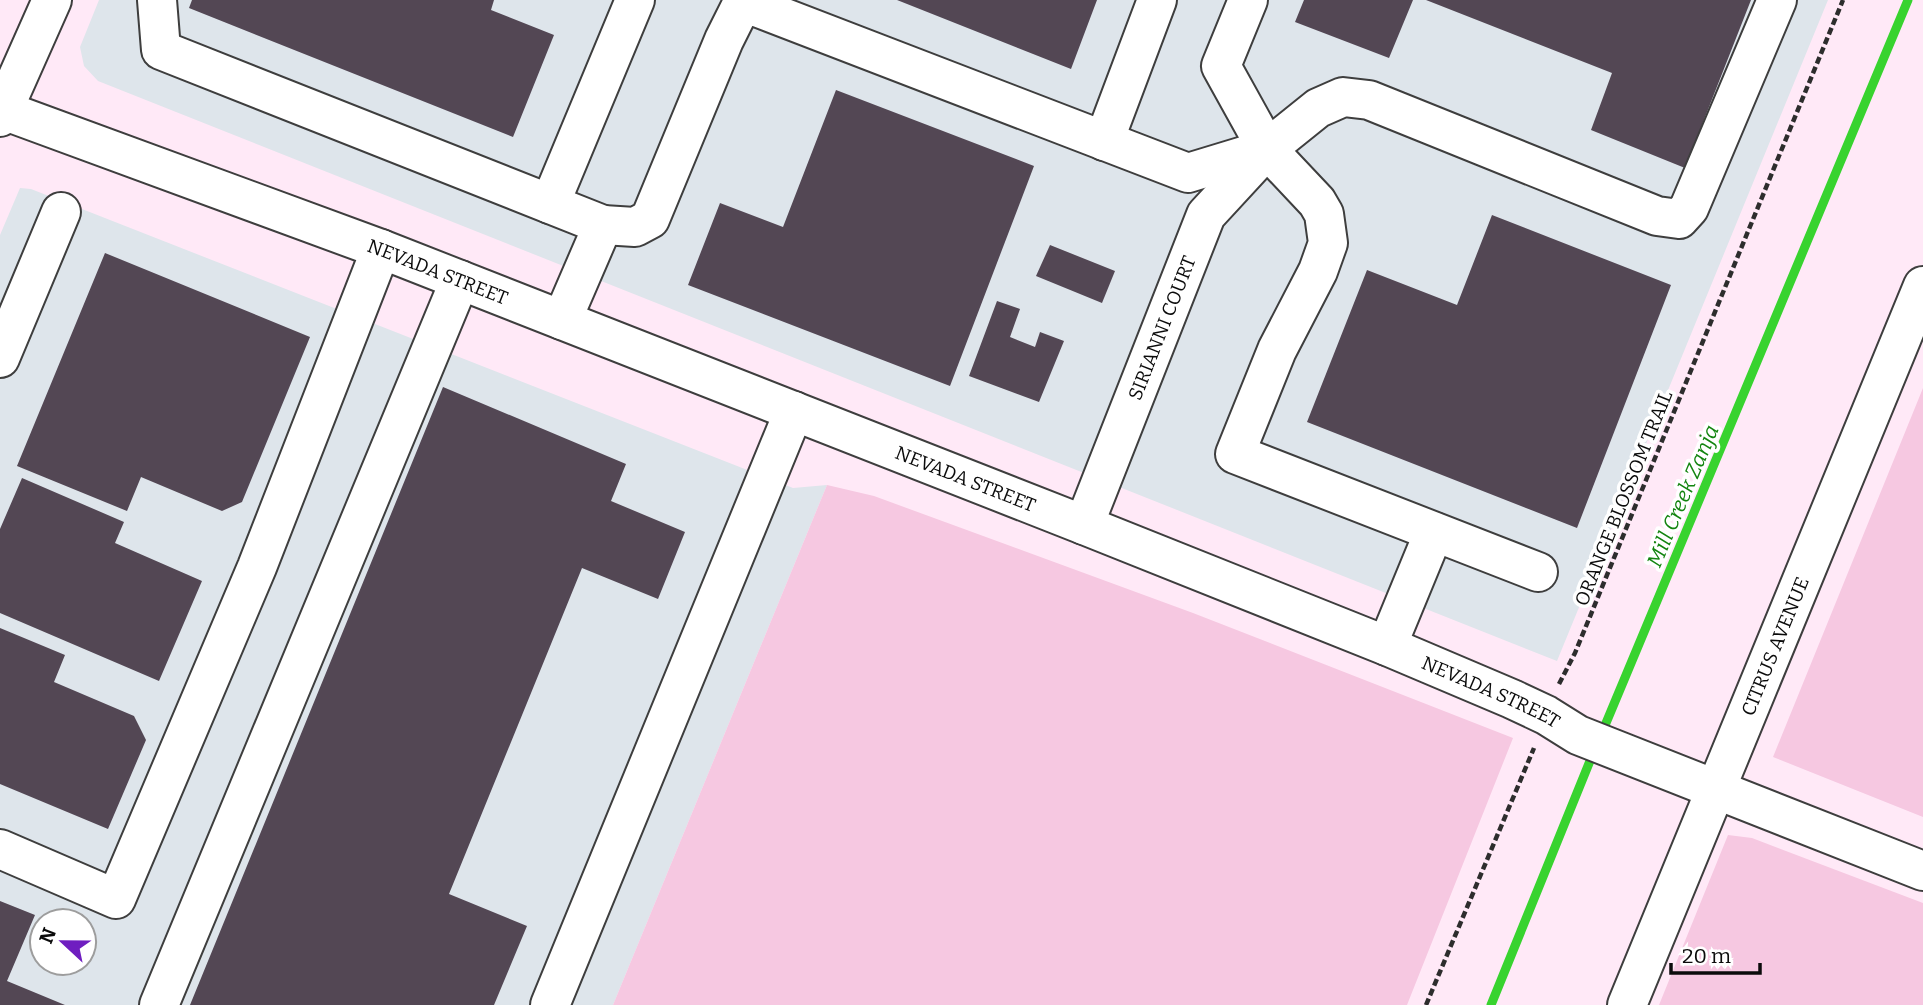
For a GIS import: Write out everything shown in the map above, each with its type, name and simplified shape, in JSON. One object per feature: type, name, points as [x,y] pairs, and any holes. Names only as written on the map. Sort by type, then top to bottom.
[{"type":"street","points":[[1,112],[52,0]]},
{"type":"street","points":[[157,0],[162,50],[603,225],[635,227],[650,219],[724,40],[740,8],[751,5],[1188,173],[1267,149],[1318,108],[1343,97],[1369,100],[1657,216],[1679,219],[1689,208],[1777,0]]},
{"type":"street","points":[[550,204],[635,0]]},
{"type":"street","points":[[1104,141],[1157,0]]},
{"type":"street","points":[[1248,0],[1221,66],[1267,149],[1317,202],[1324,214],[1328,243],[1318,271],[1277,349],[1235,454],[1538,572]]},
{"type":"street","name":"NEVADA STREET","points":[[1,112],[460,280],[1084,525],[1387,646],[1546,715],[1578,735],[1923,871]]},
{"type":"street","name":"SIRIANNI COURT","points":[[1084,525],[1206,215],[1267,149]]},
{"type":"street","points":[[0,358],[61,212]]},
{"type":"street","points":[[562,320],[603,225]]},
{"type":"street","points":[[0,849],[116,898],[257,567],[381,250]]},
{"type":"street","points":[[159,1005],[460,280]]},
{"type":"street","name":"CITRUS AVENUE","points":[[1627,1005],[1923,286]]},
{"type":"street","points":[[550,1005],[794,411]]},
{"type":"street","points":[[1387,646],[1434,532]]},
{"type":"path","name":"ORANGE BLOSSOM TRAIL","points":[[1426,1005],[1563,672],[1575,653],[1843,0]]},
{"type":"shaded area","points":[[99,0],[1828,0],[1557,661],[98,81],[84,66],[80,47]]},
{"type":"shaded area","points":[[20,188],[31,189],[793,488],[827,485],[613,1005],[0,1005],[0,235]]},
{"type":"shaded area","points":[[1923,388],[1923,817],[1773,757]]},
{"type":"shaded area","points":[[827,485],[874,496],[1193,613],[1513,738],[1407,1005],[613,1005]]},
{"type":"shaded area","points":[[1728,835],[1752,838],[1923,903],[1923,1005],[1659,1005]]},
{"type":"building","points":[[192,0],[494,0],[491,10],[554,35],[513,137],[189,8]]},
{"type":"building","points":[[897,0],[1097,0],[1071,69]]},
{"type":"building","points":[[1304,0],[1413,0],[1389,58],[1295,22]]},
{"type":"building","points":[[1426,0],[1751,0],[1685,168],[1591,130],[1612,73]]},
{"type":"building","points":[[836,90],[1034,166],[950,386],[688,285],[720,203],[783,227]]},
{"type":"building","points":[[1492,215],[1671,285],[1577,528],[1307,422],[1367,270],[1457,305]]},
{"type":"building","points":[[1050,245],[1115,271],[1102,303],[1036,276]]},
{"type":"building","points":[[105,253],[310,337],[242,502],[222,511],[141,477],[127,511],[17,466]]},
{"type":"building","points":[[997,301],[1020,309],[1010,337],[1035,347],[1040,332],[1064,341],[1039,402],[969,376]]},
{"type":"building","points":[[443,387],[626,464],[611,501],[685,532],[658,599],[582,568],[449,894],[527,926],[494,1005],[190,1005]]},
{"type":"building","points":[[22,478],[124,522],[115,543],[202,581],[159,681],[0,613],[0,529]]},
{"type":"building","points":[[0,628],[65,655],[54,682],[134,716],[146,740],[108,829],[0,784]]},
{"type":"building","points":[[0,901],[28,912],[28,932],[7,981],[65,1005],[0,1005]]},
{"type":"waterway","name":"Mill Creek Zanja","points":[[1601,735],[1908,0]]},
{"type":"waterway","name":"Mill Creek Zanja","points":[[1491,1005],[1594,751]]}]
